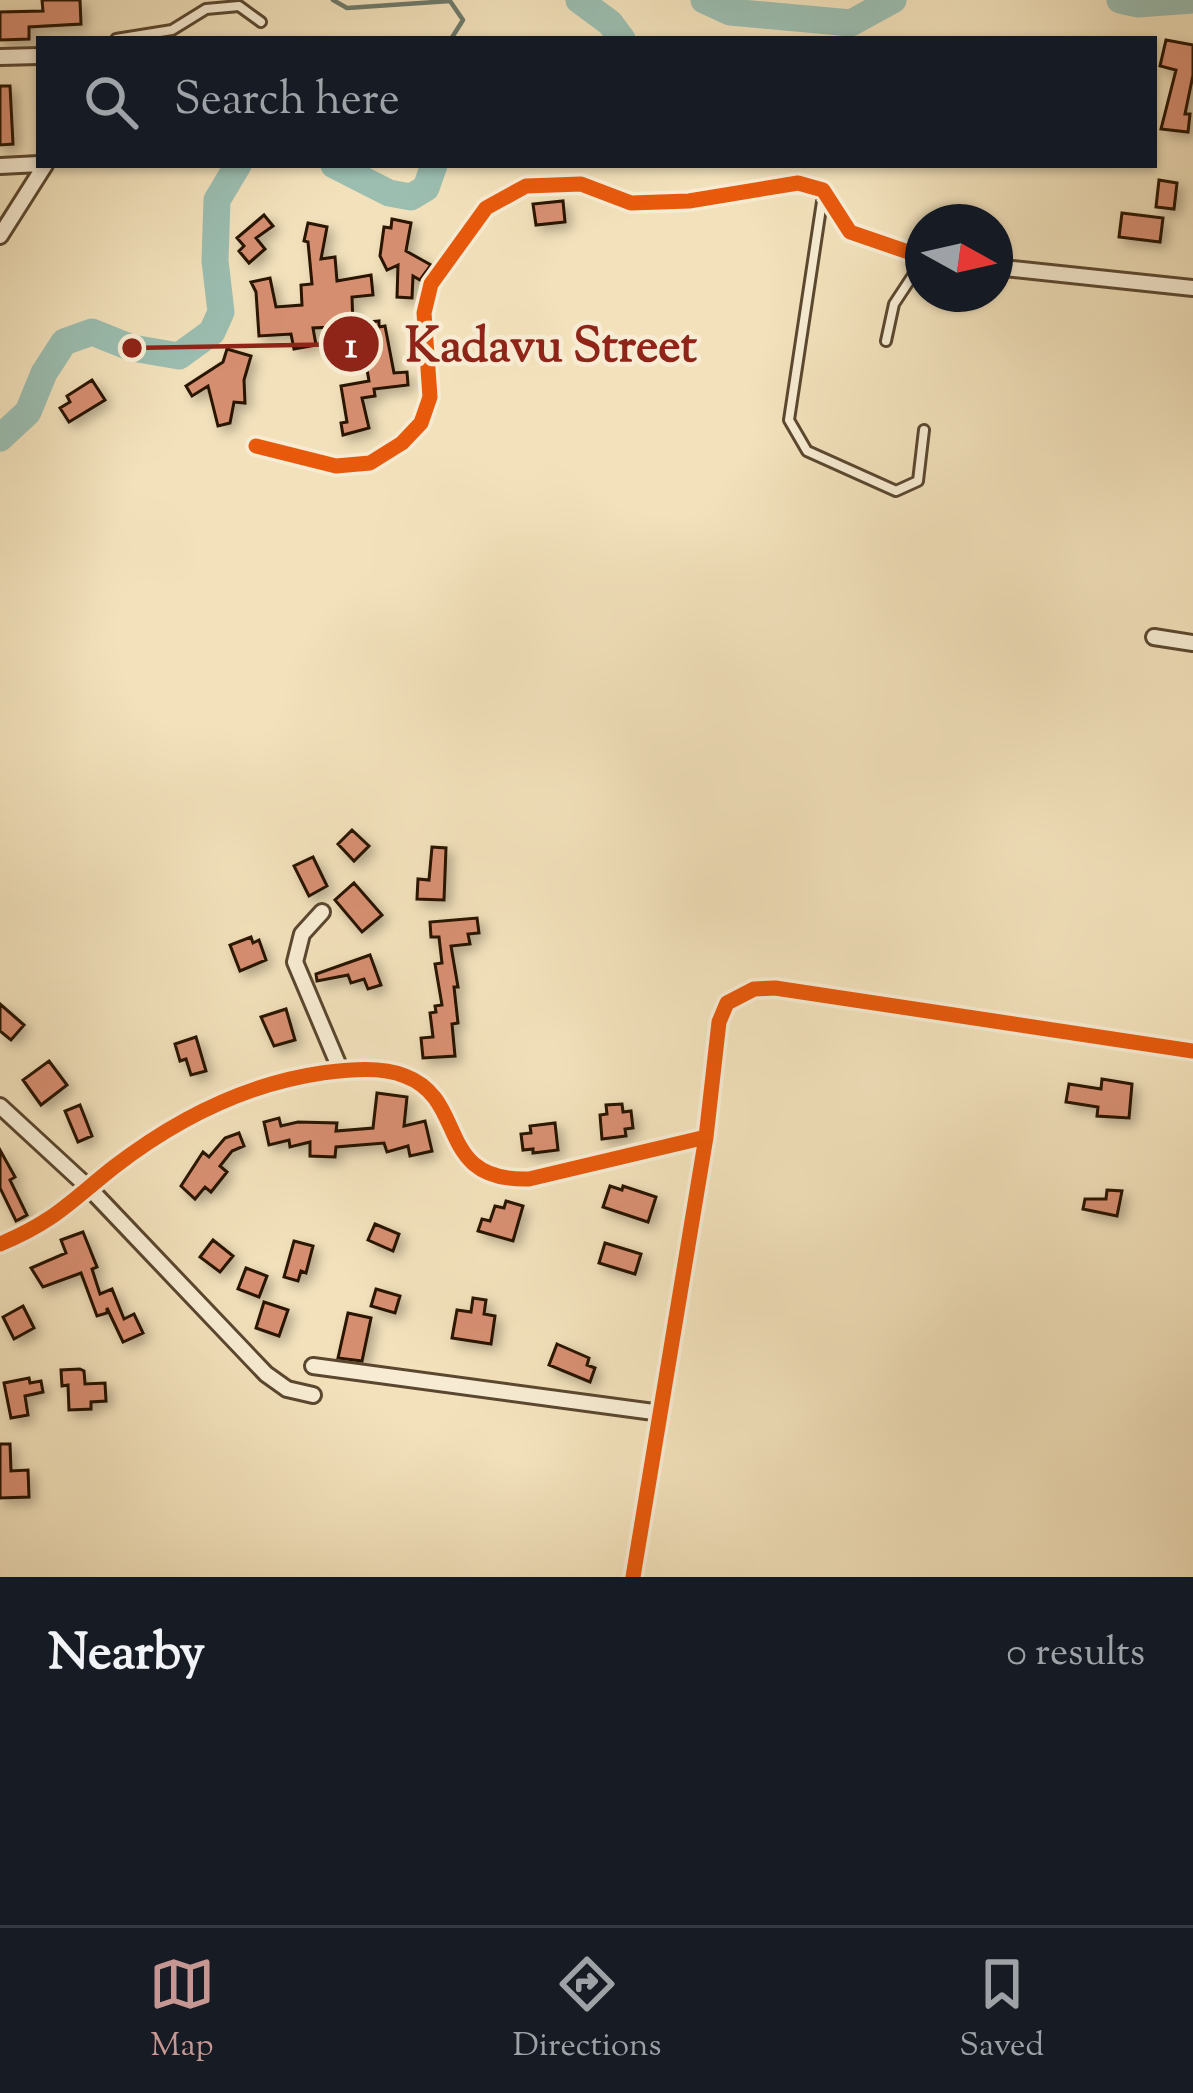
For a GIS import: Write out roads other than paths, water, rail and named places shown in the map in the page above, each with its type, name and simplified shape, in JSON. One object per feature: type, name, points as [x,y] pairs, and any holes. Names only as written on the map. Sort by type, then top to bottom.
[{"type":"street","points":[[0,57],[36,56]]},
{"type":"street","points":[[0,166],[36,164]]},
{"type":"street","points":[[0,236],[40,168]]},
{"type":"street","points":[[256,446],[336,466],[370,463],[402,443],[422,423],[430,398],[424,313],[431,284],[486,208],[526,186],[581,184],[632,202],[689,201],[798,183],[824,190],[850,232],[905,252]]},
{"type":"street","points":[[1013,269],[1193,288]]},
{"type":"street","points":[[1154,637],[1193,643]]},
{"type":"street","points":[[322,912],[302,934],[295,962],[341,1071]]},
{"type":"street","points":[[633,1577],[706,1137],[719,1022],[727,1003],[754,989],[775,988],[1193,1051]]},
{"type":"street","points":[[0,1244],[64,1212],[152,1140],[194,1115],[261,1086],[341,1071],[398,1073],[418,1081],[429,1090],[468,1160],[483,1173],[507,1179],[530,1179],[706,1137]]},
{"type":"street","points":[[0,1106],[90,1189],[266,1374],[287,1389],[314,1395]]},
{"type":"street","points":[[313,1366],[661,1413]]},
{"type":"lane","points":[[135,36],[172,30],[206,8],[239,6],[261,22]]},
{"type":"lane","points":[[824,190],[789,420],[807,452],[896,491],[918,481],[924,430]]},
{"type":"lane","points":[[886,340],[894,304],[905,287]]},
{"type":"waterway","points":[[333,0],[347,8],[450,1],[463,20],[453,36]]},
{"type":"waterway","points":[[579,0],[620,36]]},
{"type":"waterway","points":[[704,0],[730,12],[851,23],[893,0]]},
{"type":"waterway","points":[[1120,0],[1138,4],[1193,0]]},
{"type":"waterway","points":[[0,438],[28,412],[44,373],[64,342],[92,332],[132,348],[179,356],[212,332],[221,312],[215,261],[217,200],[236,168]]},
{"type":"waterway","points":[[340,168],[389,193],[411,197],[426,188],[433,168]]},
{"type":"place","name":"Kadavu Street","points":[[132,348]]}]
